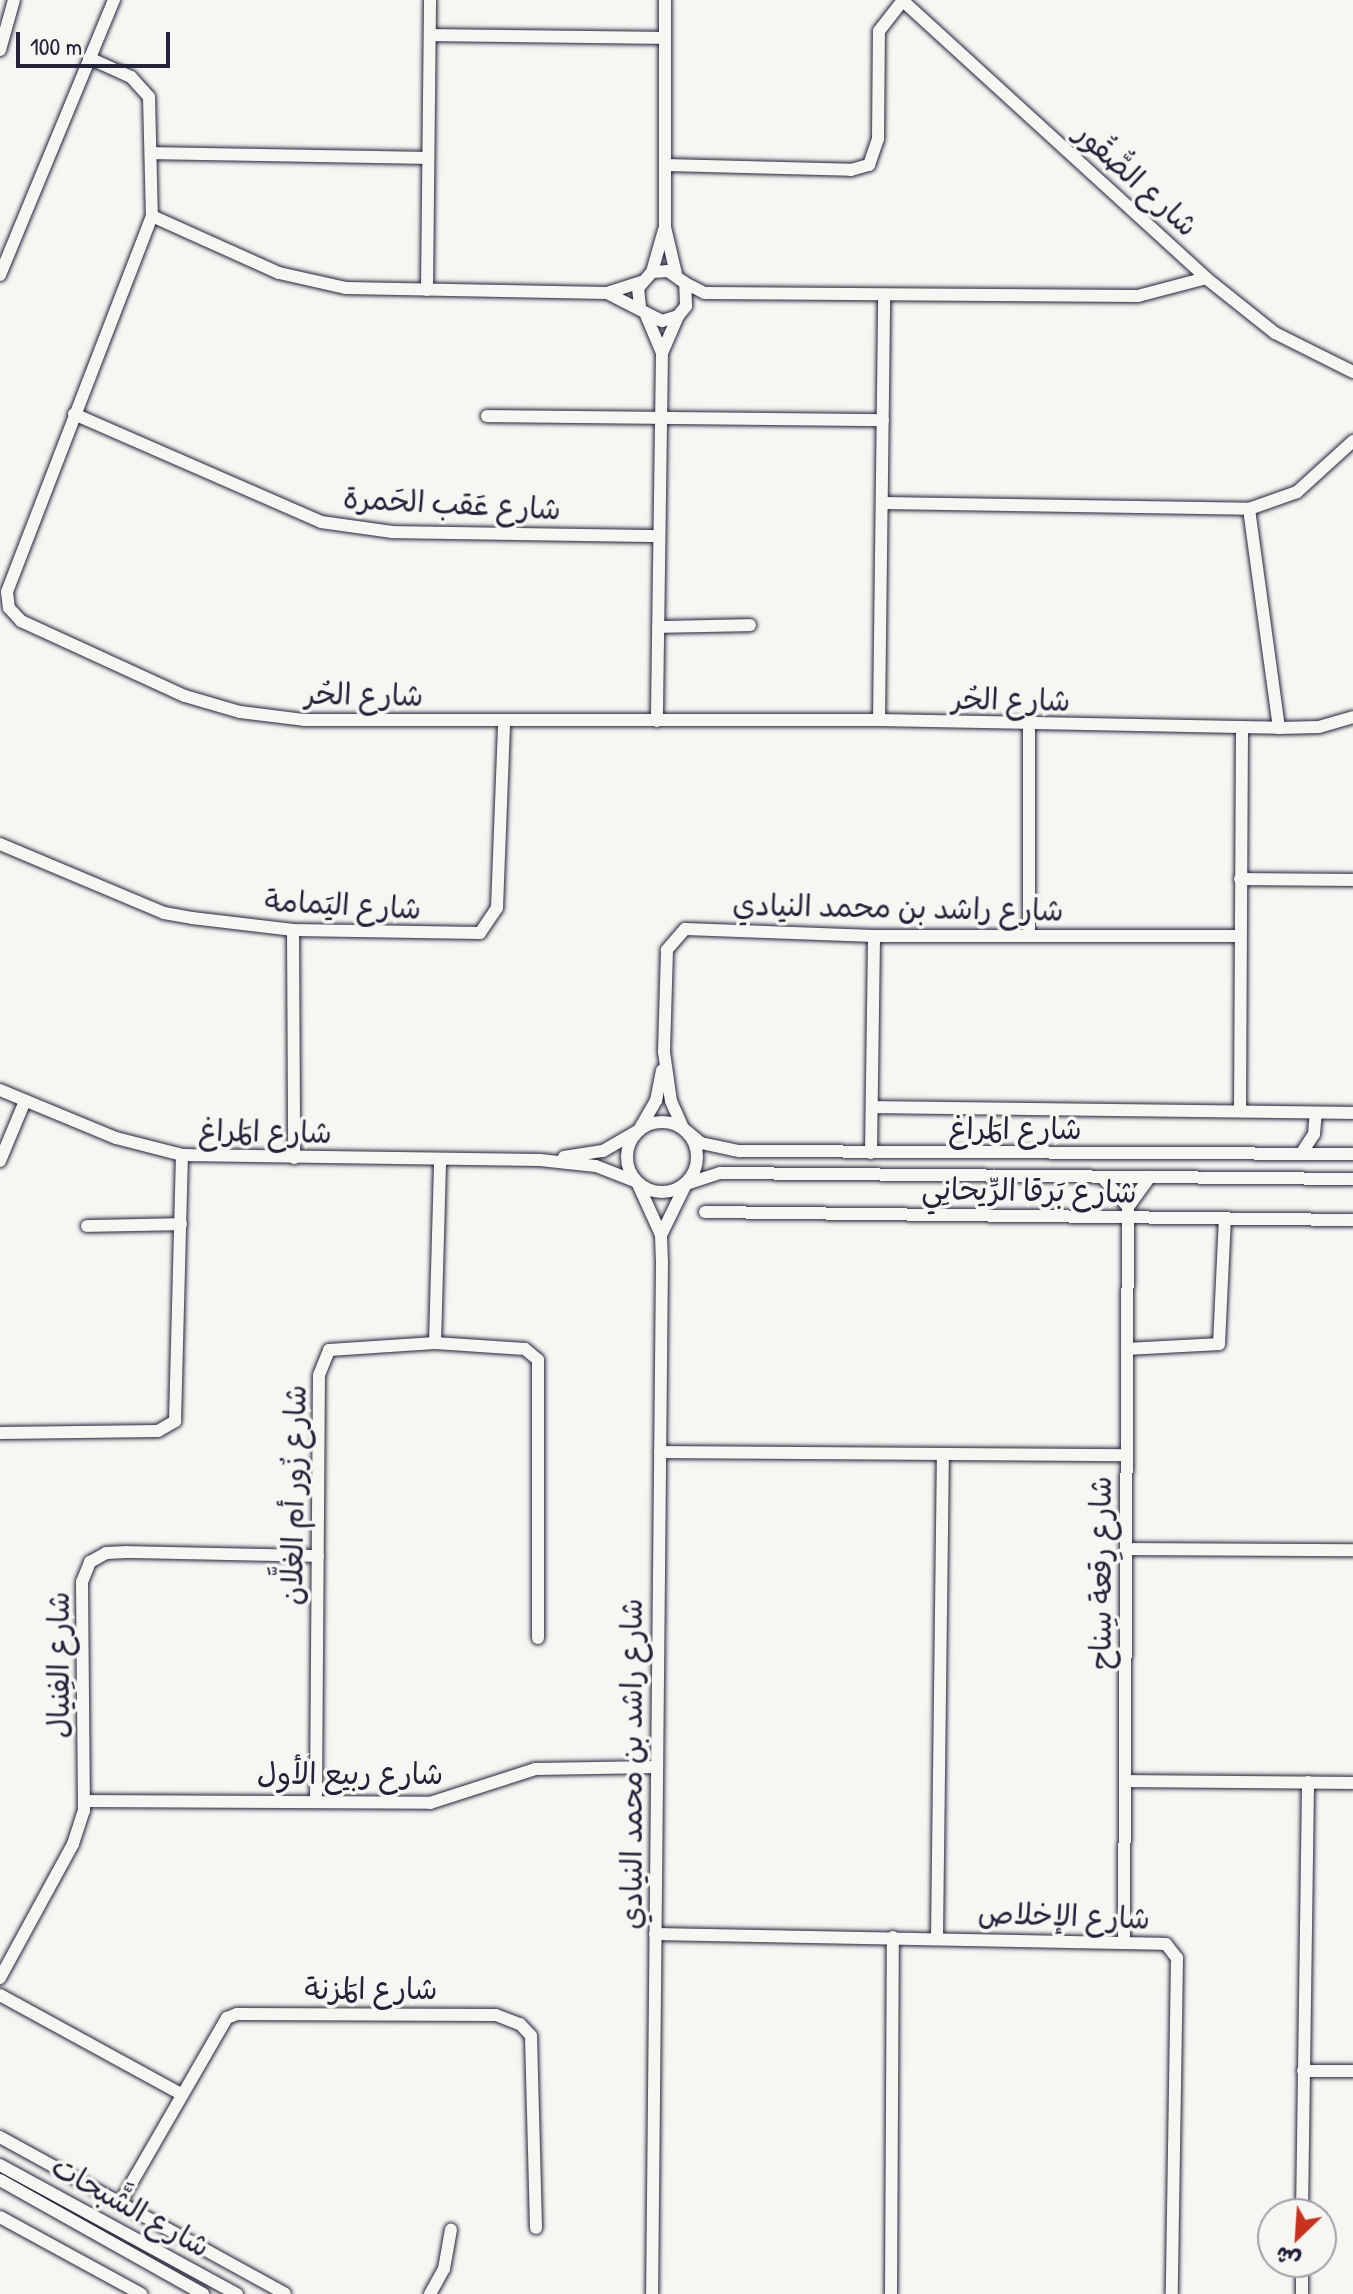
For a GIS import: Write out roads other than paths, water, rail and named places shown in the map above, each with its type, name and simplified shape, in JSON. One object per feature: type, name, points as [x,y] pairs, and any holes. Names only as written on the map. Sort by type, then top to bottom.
[{"type":"street","points":[[0,50],[14,0]]},
{"type":"street","points":[[0,275],[114,0]]},
{"type":"street","points":[[427,290],[430,0]]},
{"type":"street","points":[[152,216],[307,282],[427,290],[607,293],[641,282],[652,272],[665,227],[665,0]]},
{"type":"street","points":[[666,165],[851,170],[869,165],[878,139],[879,31],[903,0]]},
{"type":"street","name":"شارع الصُّقُور","points":[[903,0],[1206,278],[1275,333],[1353,372]]},
{"type":"street","points":[[430,35],[665,38]]},
{"type":"street","name":"شارع الحُر","points":[[89,58],[144,87],[149,97],[152,216],[7,592],[14,615],[185,696],[240,712],[304,720],[879,720],[1029,726],[1279,728],[1319,727],[1353,717]]},
{"type":"street","points":[[152,153],[426,158]]},
{"type":"street","points":[[657,721],[662,353],[682,311],[680,278],[665,227]]},
{"type":"street","points":[[652,272],[680,278],[705,293],[884,296],[1138,296],[1206,278]]},
{"type":"street","points":[[641,282],[643,312],[662,353]]},
{"type":"street","points":[[607,293],[662,321],[682,311],[705,293]]},
{"type":"street","points":[[879,720],[884,296]]},
{"type":"street","name":"شارع عَقب الحَمرة","points":[[74,414],[299,513],[357,529],[659,536]]},
{"type":"street","points":[[487,416],[883,420]]},
{"type":"street","points":[[883,503],[1249,509],[1297,492],[1353,441]]},
{"type":"street","points":[[1249,509],[1279,728]]},
{"type":"street","points":[[658,627],[750,625]]},
{"type":"street","name":"شارع اليَمامة","points":[[0,844],[164,913],[293,930],[469,936],[487,928],[497,908],[504,722]]},
{"type":"street","points":[[1029,726],[1029,936]]},
{"type":"street","points":[[1240,1111],[1242,727]]},
{"type":"street","points":[[1240,879],[1353,880]]},
{"type":"street","name":"شارع راشد بن محمد النيادي","points":[[639,1130],[656,1101],[664,1052],[667,950],[685,929],[874,936],[1239,936]]},
{"type":"street","points":[[293,930],[294,1158]]},
{"type":"street","points":[[871,1153],[874,936]]},
{"type":"street","name":"شارع راشد بن محمد النيادي","points":[[664,1052],[671,1101],[683,1128]]},
{"type":"street","name":"شارع المَراغ","points":[[0,1090],[116,1138],[182,1155],[540,1160],[596,1166],[637,1182]]},
{"type":"street","points":[[0,1161],[25,1101]]},
{"type":"street","points":[[873,1107],[1353,1113]]},
{"type":"street","points":[[1301,1154],[1316,1128],[1316,1113]]},
{"type":"street","points":[[669,1122],[683,1128],[697,1149],[698,1162],[686,1184],[661,1193],[637,1182],[626,1156],[639,1130],[669,1122]]},
{"type":"street","name":"شارع المَراغ","points":[[683,1128],[701,1143],[728,1150],[1353,1154]]},
{"type":"street","points":[[1316,1128],[1336,1154]]},
{"type":"street","name":"شارع المَراغ","points":[[540,1160],[603,1151],[639,1130]]},
{"type":"street","points":[[0,1433],[158,1431],[170,1426],[176,1410],[182,1155]]},
{"type":"street","points":[[435,1343],[440,1160]]},
{"type":"street","name":"شارع المَراغ","points":[[686,1184],[720,1173],[1353,1179]]},
{"type":"street","points":[[1103,1178],[1128,1212],[1150,1177]]},
{"type":"street","name":"شارع راشد بن محمد النيادي","points":[[637,1182],[661,1235],[652,2294]]},
{"type":"street","name":"شارع راشد بن محمد النيادي","points":[[661,1235],[686,1184]]},
{"type":"street","name":"شارع بَرقا الرِّيحانِي","points":[[705,1212],[1128,1212],[1225,1219],[1353,1220]]},
{"type":"street","name":"شارع رِقعة سِناح","points":[[1124,1940],[1128,1212]]},
{"type":"street","points":[[1127,1349],[1219,1344],[1225,1219]]},
{"type":"street","points":[[87,1226],[181,1224]]},
{"type":"street","name":"شارع زُور أم الغلَّان","points":[[316,1799],[321,1360],[329,1350],[346,1345],[435,1343],[525,1349],[538,1360],[538,1638]]},
{"type":"street","points":[[660,1452],[1127,1455]]},
{"type":"street","points":[[937,1938],[943,1454]]},
{"type":"street","points":[[1126,1549],[1353,1550]]},
{"type":"street","name":"شارع الفِنيال","points":[[0,1978],[73,1844],[86,1801],[82,1582],[90,1562],[127,1552],[318,1556]]},
{"type":"street","name":"شارع ربيع الأول","points":[[86,1801],[316,1799],[430,1803],[535,1769],[656,1767]]},
{"type":"street","points":[[1125,1781],[1353,1783]]},
{"type":"street","points":[[1302,2198],[1308,1782]]},
{"type":"street","name":"شارع الإخلاص","points":[[655,1934],[1124,1940],[1166,1944],[1177,1958],[1172,2294]]},
{"type":"street","points":[[891,2294],[893,1937]]},
{"type":"street","points":[[0,1995],[179,2093]]},
{"type":"street","name":"شارع المَزنة","points":[[120,2203],[220,2024],[237,2014],[496,2015],[520,2024],[531,2036],[536,2228]]},
{"type":"street","points":[[1303,2071],[1353,2071]]},
{"type":"street","points":[[0,2137],[285,2294]]},
{"type":"street","name":"شارع الشَّبحات","points":[[0,2165],[237,2294]]},
{"type":"street","name":"شارع الشَّبحات","points":[[0,2180],[203,2294]]},
{"type":"street","points":[[0,2217],[141,2294]]},
{"type":"street","points":[[430,2294],[444,2269],[451,2230]]}]
